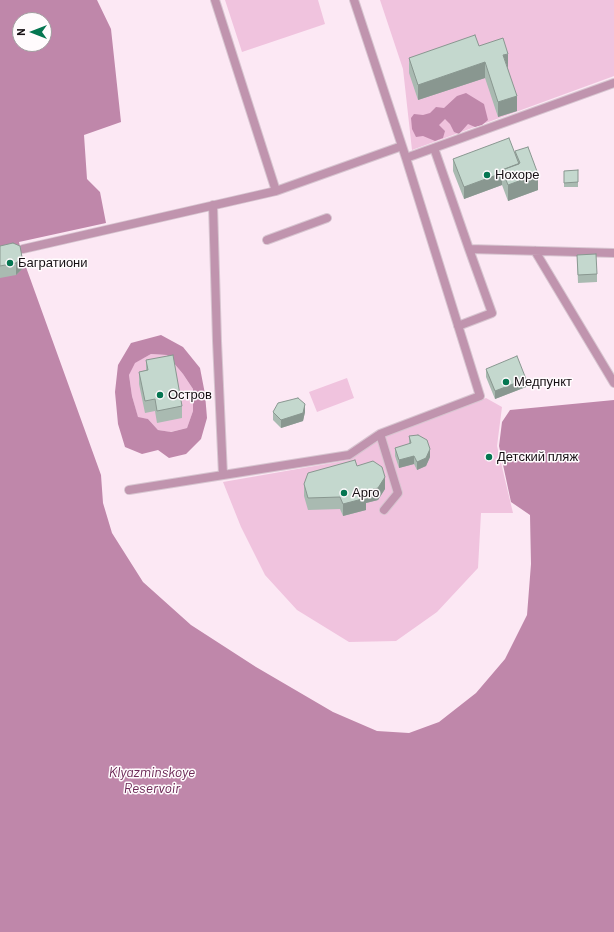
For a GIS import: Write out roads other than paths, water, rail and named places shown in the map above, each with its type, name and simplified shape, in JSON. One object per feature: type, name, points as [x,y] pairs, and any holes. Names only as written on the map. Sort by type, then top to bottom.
[{"type":"lane","points":[[215,0],[276,191]]},
{"type":"lane","points":[[129,490],[349,455],[380,434],[480,396],[406,158],[354,0]]},
{"type":"lane","points":[[406,158],[614,83]]},
{"type":"lane","points":[[23,249],[276,191],[402,146]]},
{"type":"lane","points":[[434,148],[492,312],[458,326]]},
{"type":"lane","points":[[213,205],[223,475]]},
{"type":"lane","points":[[267,240],[326,218]]},
{"type":"lane","points":[[469,249],[614,253]]},
{"type":"lane","points":[[535,251],[614,383]]},
{"type":"lane","points":[[380,434],[398,493],[384,510]]},
{"type":"water","name":"Klyazminskoye Reservoir","points":[[0,0],[97,0],[111,29],[121,122],[84,135],[87,179],[100,192],[106,223],[19,242],[22,256],[101,475],[103,503],[112,533],[143,582],[191,625],[256,667],[333,712],[377,731],[409,733],[439,722],[476,693],[505,659],[527,615],[531,564],[530,515],[511,502],[499,446],[502,422],[510,410],[614,400],[614,932],[0,932]]},
{"type":"water","points":[[466,93],[484,104],[488,120],[482,125],[475,127],[468,124],[459,134],[454,132],[450,124],[445,119],[439,125],[445,131],[443,138],[435,141],[423,136],[416,137],[412,129],[411,118],[414,114],[423,115],[430,113],[436,107],[444,108],[457,96]]},
{"type":"water","points":[[161,335],[183,347],[200,368],[205,394],[207,418],[201,439],[186,454],[169,458],[158,450],[142,454],[125,447],[118,424],[115,392],[118,365],[131,343]],"holes":[[[151,354],[167,355],[193,389],[193,411],[187,428],[171,432],[158,430],[148,419],[138,417],[132,396],[129,375],[135,363]]]},
{"type":"place","name":"Нохоре","points":[[487,175]]},
{"type":"place","name":"Багратиони","points":[[10,263]]},
{"type":"place","name":"Медпункт","points":[[506,382]]},
{"type":"place","name":"Остров","points":[[160,395]]},
{"type":"place","name":"Детский пляж","points":[[489,457]]},
{"type":"place","name":"Арго","points":[[344,493]]}]
